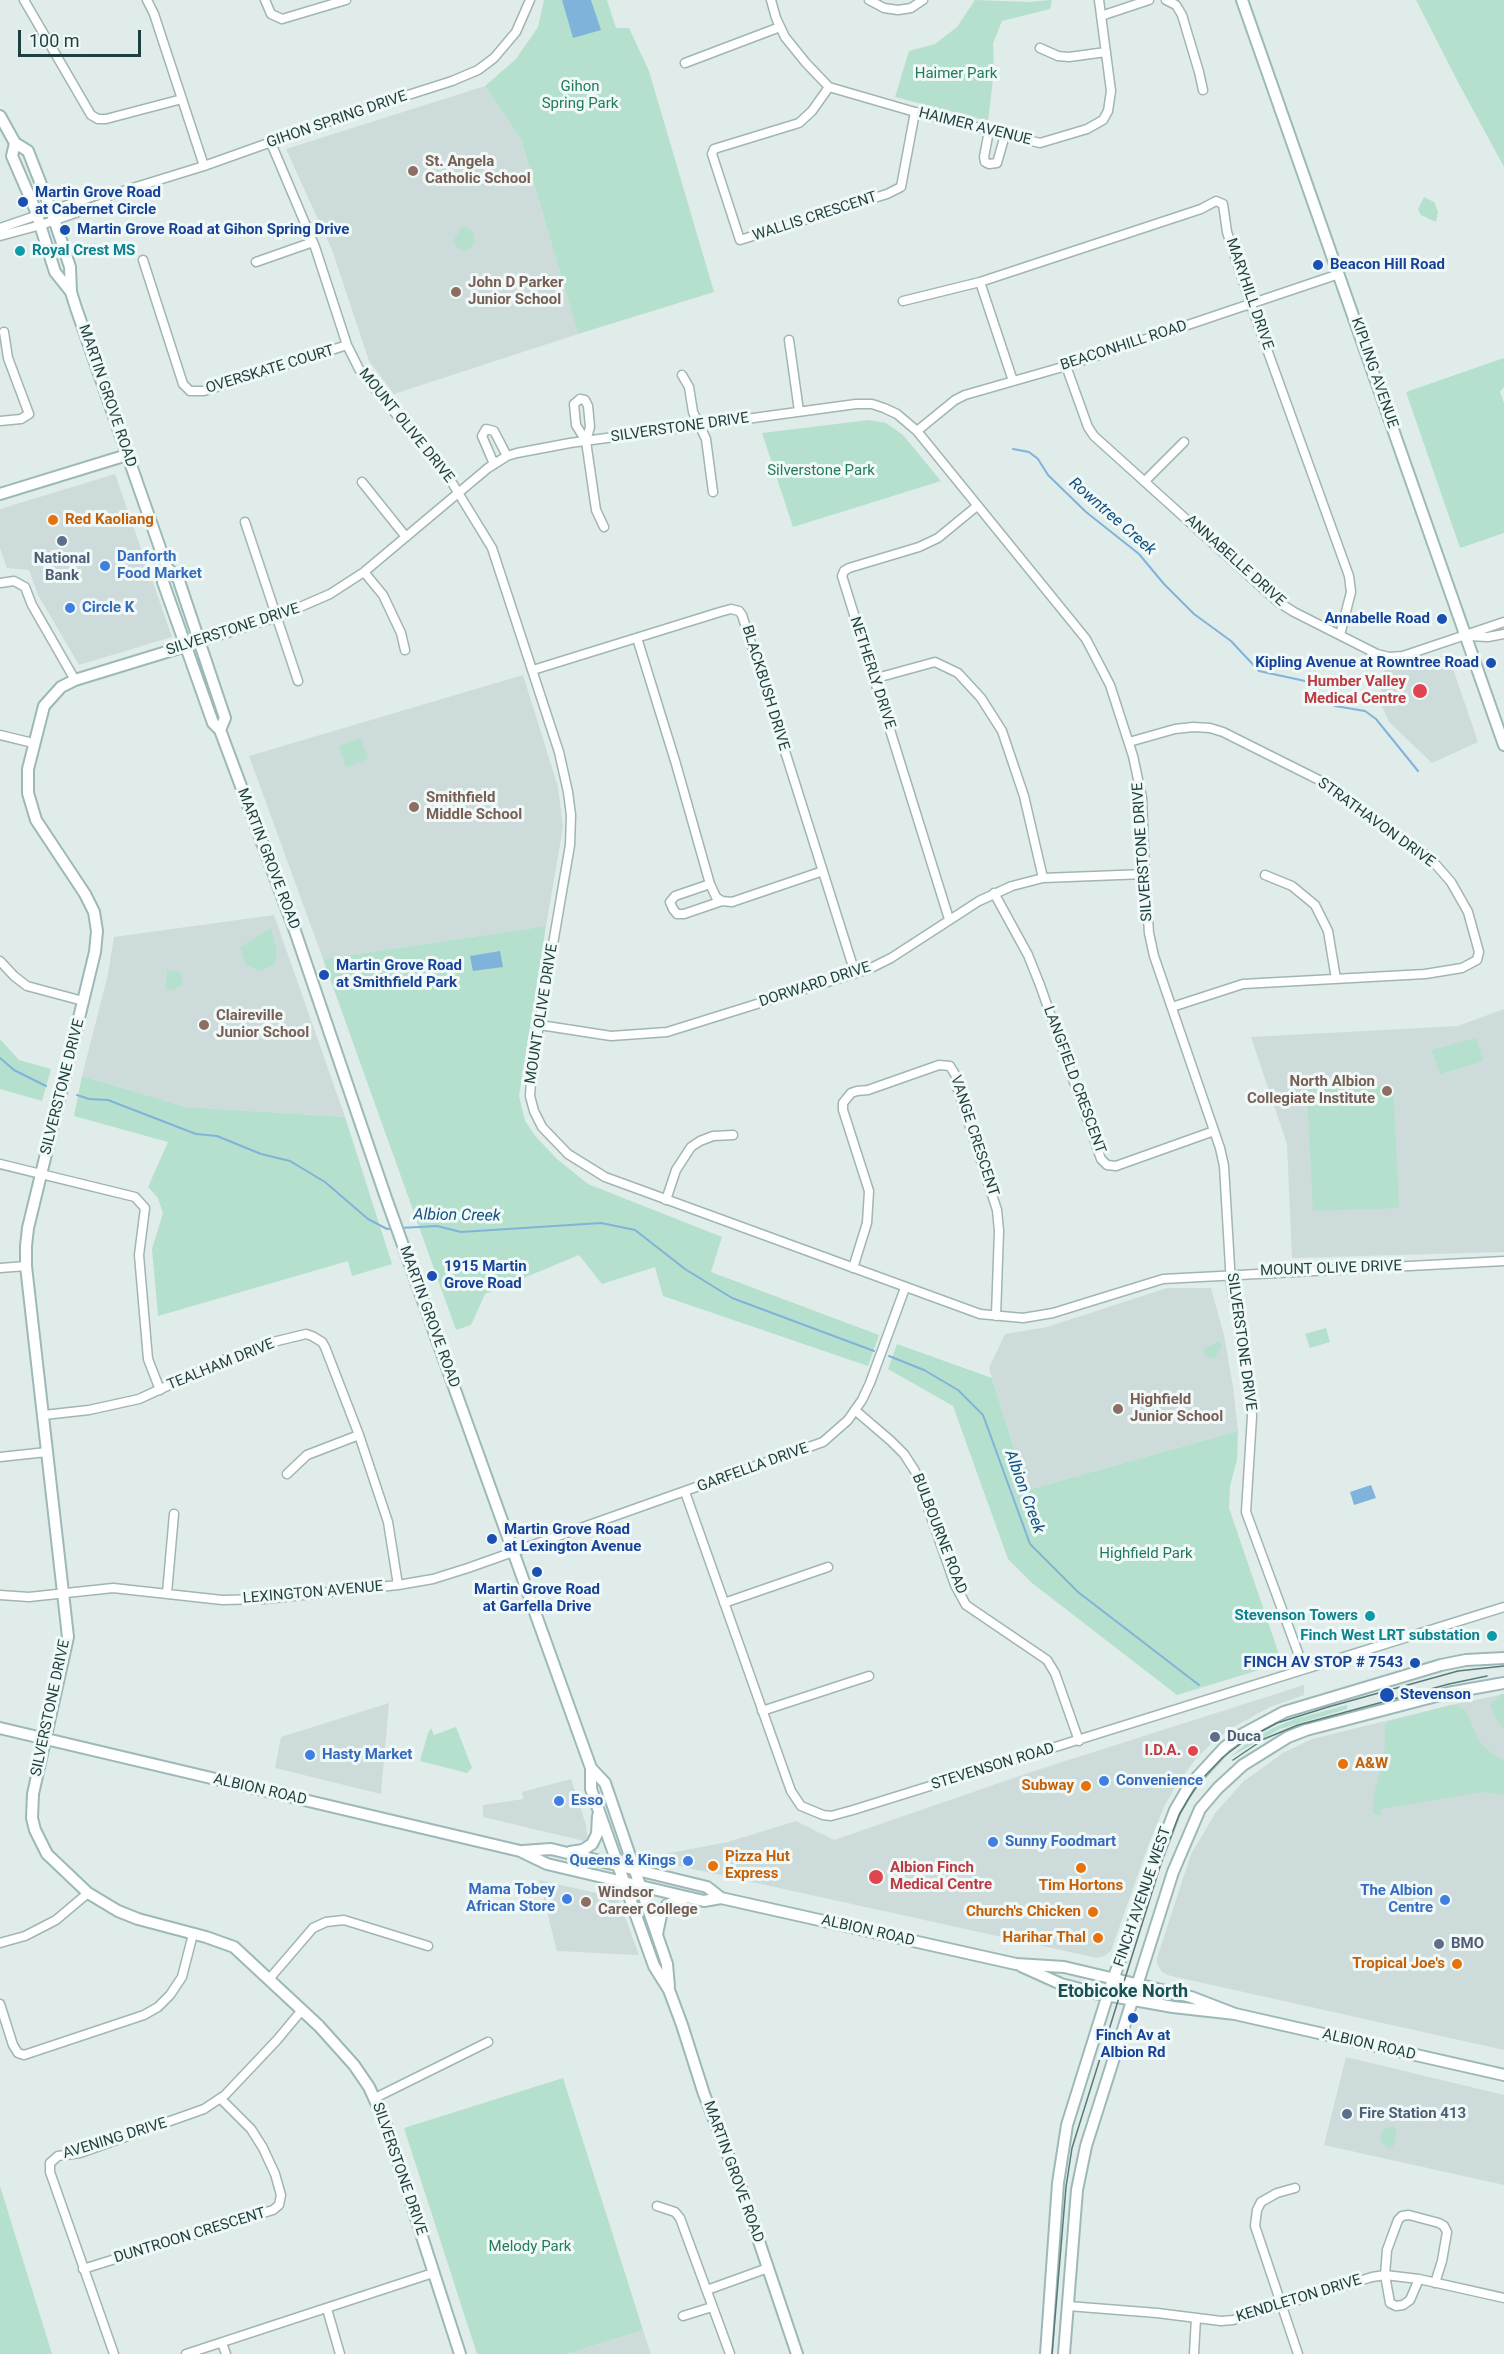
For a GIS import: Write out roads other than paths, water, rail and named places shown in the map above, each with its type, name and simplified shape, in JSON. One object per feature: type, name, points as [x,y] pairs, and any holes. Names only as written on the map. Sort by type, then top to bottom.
[{"type":"main road","name":"KIPLING AVENUE","points":[[1243,0],[1504,746]]},
{"type":"main road","name":"MARTIN GROVE ROAD","points":[[0,116],[15,143],[28,151],[53,216],[70,267],[71,292],[167,568],[178,578],[225,718],[220,730]]},
{"type":"main road","name":"MARTIN GROVE ROAD","points":[[15,143],[12,156],[39,220],[55,272],[71,292]]},
{"type":"main road","points":[[0,494],[127,455]]},
{"type":"main road","name":"MARTIN GROVE ROAD","points":[[167,568],[163,582],[185,646],[213,723],[220,730],[295,931],[391,1211],[591,1768],[591,1789],[618,1866],[654,1966],[669,1990],[797,2354]]},
{"type":"main road","name":"SILVERSTONE DRIVE","points":[[199,642],[75,680],[61,687],[45,706],[33,743],[27,783],[30,805],[44,835],[85,894],[94,912],[98,931],[95,952],[28,1228],[26,1266],[68,1637],[32,1800],[32,1818],[35,1830],[47,1854],[88,1893],[118,1911],[234,1947],[270,1978],[354,2065],[375,2098],[386,2122],[460,2354]]},
{"type":"main road","name":"FINCH AVENUE WEST","points":[[1046,2354],[1061,2152],[1076,2092],[1108,1994],[1174,1810],[1189,1786],[1225,1747],[1261,1723],[1308,1705],[1441,1665],[1466,1660],[1504,1658]]},
{"type":"main road","name":"FINCH AVENUE WEST","points":[[1064,2354],[1077,2190],[1090,2131],[1179,1856],[1200,1809],[1218,1788],[1243,1765],[1272,1745],[1306,1730],[1448,1693],[1504,1683]]},
{"type":"main road","name":"ALBION ROAD","points":[[0,1728],[520,1851],[547,1864],[691,1898],[704,1901],[721,1898],[1016,1964],[1064,1967],[1191,1997],[1235,2014]]},
{"type":"main road","name":"MARTIN GROVE ROAD","points":[[591,1768],[605,1783],[667,1964],[669,1990]]},
{"type":"main road","points":[[567,1853],[583,1850],[592,1844],[597,1834],[598,1809]]},
{"type":"main road","name":"ALBION ROAD","points":[[520,1851],[551,1849],[707,1887],[721,1898]]},
{"type":"main road","points":[[657,1934],[661,1915],[668,1905],[677,1900],[691,1898]]},
{"type":"main road","name":"ALBION ROAD","points":[[1016,1964],[1060,1984],[1173,2007],[1235,2014],[1504,2075]]},
{"type":"street","points":[[24,0],[91,115],[98,119],[106,119],[182,99]]},
{"type":"street","points":[[147,0],[154,14],[204,166]]},
{"type":"street","points":[[265,0],[271,14],[282,19],[346,0]]},
{"type":"street","name":"GIHON SPRING DRIVE","points":[[39,220],[101,204],[110,195],[204,166],[358,111],[452,81],[477,70],[494,58],[516,32],[530,0]]},
{"type":"street","points":[[771,0],[780,27],[793,48],[829,87]]},
{"type":"street","points":[[869,0],[884,8],[898,10],[911,8],[923,0]]},
{"type":"street","name":"HAIMER AVENUE","points":[[829,87],[915,112],[1040,143],[1087,129],[1103,120],[1111,101],[1099,0]]},
{"type":"street","points":[[1101,16],[1149,0]]},
{"type":"street","points":[[1166,0],[1176,5],[1182,15],[1203,90]]},
{"type":"street","points":[[685,63],[780,27]]},
{"type":"street","points":[[1040,48],[1058,56],[1069,57],[1106,52]]},
{"type":"street","name":"WALLIS CRESCENT","points":[[829,87],[812,111],[799,123],[714,149],[712,154],[740,240],[887,194],[901,187],[915,112]]},
{"type":"street","points":[[989,131],[984,157],[985,162],[990,165],[997,163],[1005,135]]},
{"type":"street","name":"MOUNT OLIVE DRIVE","points":[[271,143],[326,275],[347,345],[359,369],[451,480],[492,548],[565,774],[571,815],[570,845],[530,1089],[534,1111],[542,1126],[554,1140],[583,1165],[604,1177],[980,1314],[1023,1317],[1045,1315],[1163,1279],[1504,1261]]},
{"type":"street","name":"MARYHILL DRIVE","points":[[903,301],[980,282],[1201,209],[1216,201],[1223,204],[1227,232],[1251,305],[1349,576],[1351,592],[1340,635]]},
{"type":"street","points":[[0,228],[39,220]]},
{"type":"street","points":[[0,236],[39,220]]},
{"type":"street","points":[[256,262],[313,242]]},
{"type":"street","name":"OVERSKATE COURT","points":[[143,260],[183,384],[190,391],[204,391],[347,345]]},
{"type":"street","name":"BEACONHILL ROAD","points":[[917,431],[955,400],[1066,366],[1339,274]]},
{"type":"street","points":[[980,282],[1012,381]]},
{"type":"street","points":[[0,421],[21,418],[29,414],[8,358],[4,332]]},
{"type":"street","points":[[789,340],[799,411]]},
{"type":"street","name":"ANNABELLE DRIVE","points":[[1066,366],[1088,427],[1102,443],[1278,602],[1377,654],[1389,657],[1403,656],[1466,636]]},
{"type":"street","points":[[682,375],[689,387],[692,409],[706,442],[713,492]]},
{"type":"street","name":"SILVERSTONE DRIVE","points":[[199,642],[277,617],[320,599],[364,572],[458,493],[507,456],[528,450],[586,441],[856,404],[872,404],[897,414],[917,431],[1086,639],[1110,685],[1129,742],[1142,798],[1144,874],[1149,933],[1154,956],[1220,1148],[1227,1185],[1233,1304],[1246,1364],[1252,1416],[1246,1512],[1304,1669]]},
{"type":"street","points":[[494,464],[482,436],[486,429],[494,431],[507,456]]},
{"type":"street","points":[[586,441],[596,510],[604,527]]},
{"type":"street","points":[[1145,481],[1184,442]]},
{"type":"street","points":[[362,482],[406,537]]},
{"type":"street","name":"NETHERLY DRIVE","points":[[949,919],[843,583],[844,571],[919,547],[938,538],[977,506]]},
{"type":"street","points":[[245,522],[298,681]]},
{"type":"street","points":[[364,572],[383,595],[401,633],[405,650]]},
{"type":"street","points":[[0,583],[14,581],[25,587],[32,605],[75,680]]},
{"type":"street","name":"BLACKBUSH DRIVE","points":[[533,670],[735,608],[742,615],[855,973]]},
{"type":"street","points":[[1466,636],[1485,627],[1504,622]]},
{"type":"street","points":[[1466,636],[1488,637],[1504,634]]},
{"type":"street","points":[[637,638],[710,884],[716,897],[722,901]]},
{"type":"street","points":[[873,679],[935,662],[958,673],[981,698],[1002,731],[1020,785],[1043,878]]},
{"type":"street","name":"STRATHAVON DRIVE","points":[[1129,742],[1175,729],[1210,728],[1223,732],[1321,781],[1430,858],[1451,882],[1468,912],[1479,952],[1477,960],[1462,968],[1425,974],[1243,984],[1172,1007]]},
{"type":"street","points":[[0,735],[33,743]]},
{"type":"street","points":[[710,884],[675,896],[670,902],[672,909],[677,914],[684,914],[722,901],[732,902],[823,871]]},
{"type":"street","name":"DORWARD DRIVE","points":[[540,1025],[611,1036],[668,1032],[869,969],[891,958],[949,919],[994,893],[1043,878],[1144,874]]},
{"type":"street","points":[[1265,875],[1292,886],[1315,904],[1328,931],[1336,979]]},
{"type":"street","name":"LANGFIELD CRESCENT","points":[[994,893],[1028,955],[1101,1159],[1107,1165],[1116,1166],[1214,1131]]},
{"type":"street","points":[[0,961],[27,986],[83,1000]]},
{"type":"street","name":"VANGE CRESCENT","points":[[853,1268],[867,1223],[869,1191],[843,1110],[843,1103],[851,1093],[868,1090],[939,1065],[950,1066],[956,1076],[958,1090],[997,1210],[999,1231],[996,1316]]},
{"type":"street","points":[[666,1200],[676,1170],[691,1147],[713,1136],[733,1135]]},
{"type":"street","points":[[0,1164],[135,1197],[146,1208],[139,1255],[148,1359],[160,1390]]},
{"type":"street","points":[[0,1268],[26,1266]]},
{"type":"street","name":"GARFELLA DRIVE","points":[[514,1552],[817,1445],[832,1435],[856,1411],[870,1383],[905,1288]]},
{"type":"street","name":"TEALHAM DRIVE","points":[[44,1415],[118,1405],[160,1390],[226,1359],[269,1343],[306,1334],[312,1336],[322,1342],[325,1347],[359,1435],[388,1522],[398,1585]]},
{"type":"street","name":"BULBOURNE ROAD","points":[[856,1411],[904,1454],[915,1471],[956,1585],[966,1605],[1047,1660],[1055,1673],[1079,1741]]},
{"type":"street","points":[[287,1473],[307,1455],[359,1435]]},
{"type":"street","points":[[0,1457],[47,1452]]},
{"type":"street","name":"STEVENSON ROAD","points":[[685,1492],[791,1791],[801,1806],[822,1815],[847,1812],[1504,1607]]},
{"type":"street","points":[[167,1593],[174,1514]]},
{"type":"street","name":"LEXINGTON AVENUE","points":[[0,1595],[15,1597],[113,1588],[238,1601],[398,1585],[433,1579],[514,1552]]},
{"type":"street","points":[[724,1603],[828,1567]]},
{"type":"street","points":[[762,1711],[868,1676]]},
{"type":"street","points":[[0,1944],[24,1936],[56,1920],[88,1893]]},
{"type":"street","points":[[270,1978],[314,1928],[326,1922],[344,1920],[428,1946]]},
{"type":"street","points":[[0,2004],[13,2045],[18,2053],[24,2055],[144,2016],[170,1995],[182,1977],[193,1934]]},
{"type":"street","name":"AVENING DRIVE","points":[[114,2354],[50,2172],[50,2163],[58,2156],[80,2153],[204,2109],[221,2098],[277,2040],[302,2010]]},
{"type":"street","points":[[375,2098],[488,2042]]},
{"type":"street","name":"DUNTROON CRESCENT","points":[[83,2269],[226,2223],[262,2214],[279,2205],[280,2196],[275,2174],[263,2148],[251,2129],[221,2098]]},
{"type":"street","points":[[1295,2188],[1277,2193],[1260,2202],[1255,2226],[1298,2354]]},
{"type":"street","points":[[657,2206],[675,2212],[680,2218],[730,2354]]},
{"type":"street","name":"KENDLETON DRIVE","points":[[1419,2279],[1410,2300],[1403,2305],[1396,2306],[1390,2303],[1385,2275],[1387,2250],[1398,2220],[1402,2216],[1409,2215],[1439,2223],[1447,2232],[1435,2283]]},
{"type":"street","points":[[707,2290],[768,2268]]},
{"type":"street","points":[[186,2354],[433,2272]]},
{"type":"street","name":"KENDLETON DRIVE","points":[[1068,2306],[1233,2320],[1385,2275],[1419,2279],[1504,2298]]},
{"type":"street","points":[[683,2316],[712,2307]]},
{"type":"street","points":[[327,2309],[340,2354]]},
{"type":"street","points":[[1194,2354],[1196,2318]]},
{"type":"street","points":[[222,2343],[226,2354]]},
{"type":"water","points":[[562,0],[591,0],[601,30],[573,38]]},
{"type":"water","points":[[500,951],[503,967],[473,971],[470,956]]},
{"type":"water","points":[[1371,1485],[1376,1498],[1354,1505],[1350,1492]]},
{"type":"waterway","name":"Rowntree Creek","points":[[1013,449],[1029,452],[1038,459],[1048,475],[1086,512],[1139,554],[1164,584],[1194,614],[1231,641],[1259,671],[1305,681],[1335,706],[1365,711],[1376,719],[1418,771]]},
{"type":"waterway","name":"Albion Creek","points":[[0,1058],[14,1070],[46,1086]]},
{"type":"waterway","name":"Albion Creek","points":[[77,1095],[89,1099],[108,1100],[196,1134],[217,1136],[261,1154],[290,1161],[325,1182],[368,1219],[387,1229],[394,1228]]},
{"type":"waterway","name":"Albion Creek","points":[[400,1228],[437,1226],[461,1232],[601,1223],[635,1230],[685,1269],[732,1298],[874,1351]]},
{"type":"waterway","name":"Albion Creek","points":[[889,1356],[924,1370],[958,1390],[983,1415],[1030,1544],[1078,1592],[1199,1685]]},
{"type":"tram line","points":[[1052,2354],[1066,2187],[1072,2148],[1163,1857],[1179,1815],[1189,1798],[1201,1780],[1223,1757],[1247,1739],[1277,1723],[1458,1671],[1504,1666]]},
{"type":"tram line","points":[[1233,1760],[1264,1739],[1298,1725],[1487,1676]]},
{"type":"place","name":"St. Angela Catholic School","points":[[413,171]]},
{"type":"place","name":"Martin Grove Road at Cabernet Circle","points":[[23,202]]},
{"type":"place","name":"Martin Grove Road at Gihon Spring Drive","points":[[65,230]]},
{"type":"place","name":"Royal Crest MS","points":[[20,251]]},
{"type":"place","name":"Beacon Hill Road","points":[[1318,265]]},
{"type":"place","name":"John D Parker Junior School","points":[[456,292]]},
{"type":"place","name":"Red Kaoliang","points":[[53,520]]},
{"type":"place","name":"National Bank","points":[[62,541]]},
{"type":"place","name":"Danforth Food Market","points":[[105,566]]},
{"type":"place","name":"Circle K","points":[[70,608]]},
{"type":"place","name":"Annabelle Road","points":[[1442,619]]},
{"type":"place","name":"Kipling Avenue at Rowntree Road","points":[[1491,663]]},
{"type":"place","name":"Humber Valley Medical Centre","points":[[1420,691]]},
{"type":"place","name":"Smithfield Middle School","points":[[414,807]]},
{"type":"place","name":"Martin Grove Road at Smithfield Park","points":[[324,975]]},
{"type":"place","name":"Claireville Junior School","points":[[204,1025]]},
{"type":"place","name":"North Albion Collegiate Institute","points":[[1387,1091]]},
{"type":"place","name":"1915 Martin Grove Road","points":[[432,1276]]},
{"type":"place","name":"Highfield Junior School","points":[[1118,1409]]},
{"type":"place","name":"Martin Grove Road at Lexington Avenue","points":[[492,1539]]},
{"type":"place","name":"Martin Grove Road at Garfella Drive","points":[[537,1572]]},
{"type":"place","name":"Stevenson Towers","points":[[1370,1616]]},
{"type":"place","name":"Finch West LRT substation","points":[[1492,1636]]},
{"type":"place","name":"FINCH AV STOP # 7543","points":[[1415,1663]]},
{"type":"place","name":"Stevenson","points":[[1387,1695]]},
{"type":"place","name":"Duca","points":[[1215,1737]]},
{"type":"place","name":"I.D.A.","points":[[1193,1751]]},
{"type":"place","name":"Hasty Market","points":[[310,1755]]},
{"type":"place","name":"A&W","points":[[1343,1764]]},
{"type":"place","name":"Convenience","points":[[1104,1781]]},
{"type":"place","name":"Subway","points":[[1086,1786]]},
{"type":"place","name":"Esso","points":[[559,1801]]},
{"type":"place","name":"Sunny Foodmart","points":[[993,1842]]},
{"type":"place","name":"Queens & Kings","points":[[688,1861]]},
{"type":"place","name":"Pizza Hut Express","points":[[713,1866]]},
{"type":"place","name":"Tim Hortons","points":[[1081,1868]]},
{"type":"place","name":"Albion Finch Medical Centre","points":[[876,1877]]},
{"type":"place","name":"Mama Tobey African Store","points":[[567,1899]]},
{"type":"place","name":"The Albion Centre","points":[[1445,1900]]},
{"type":"place","name":"Windsor Career College","points":[[586,1902]]},
{"type":"place","name":"Church's Chicken","points":[[1093,1912]]},
{"type":"place","name":"Harihar Thal","points":[[1098,1938]]},
{"type":"place","name":"BMO","points":[[1439,1944]]},
{"type":"place","name":"Tropical Joe's","points":[[1457,1964]]},
{"type":"place","name":"Finch Av at Albion Rd","points":[[1133,2018]]},
{"type":"place","name":"Fire Station 413","points":[[1347,2114]]},
{"type":"district","name":"Etobicoke North","points":[[1123,1992]]},
{"type":"park label","name":"Haimer Park","points":[[956,74]]},
{"type":"park label","name":"Gihon Spring Park","points":[[580,96]]},
{"type":"park label","name":"Silverstone Park","points":[[821,471]]},
{"type":"park label","name":"Highfield Park","points":[[1146,1554]]},
{"type":"park label","name":"Melody Park","points":[[530,2247]]}]
